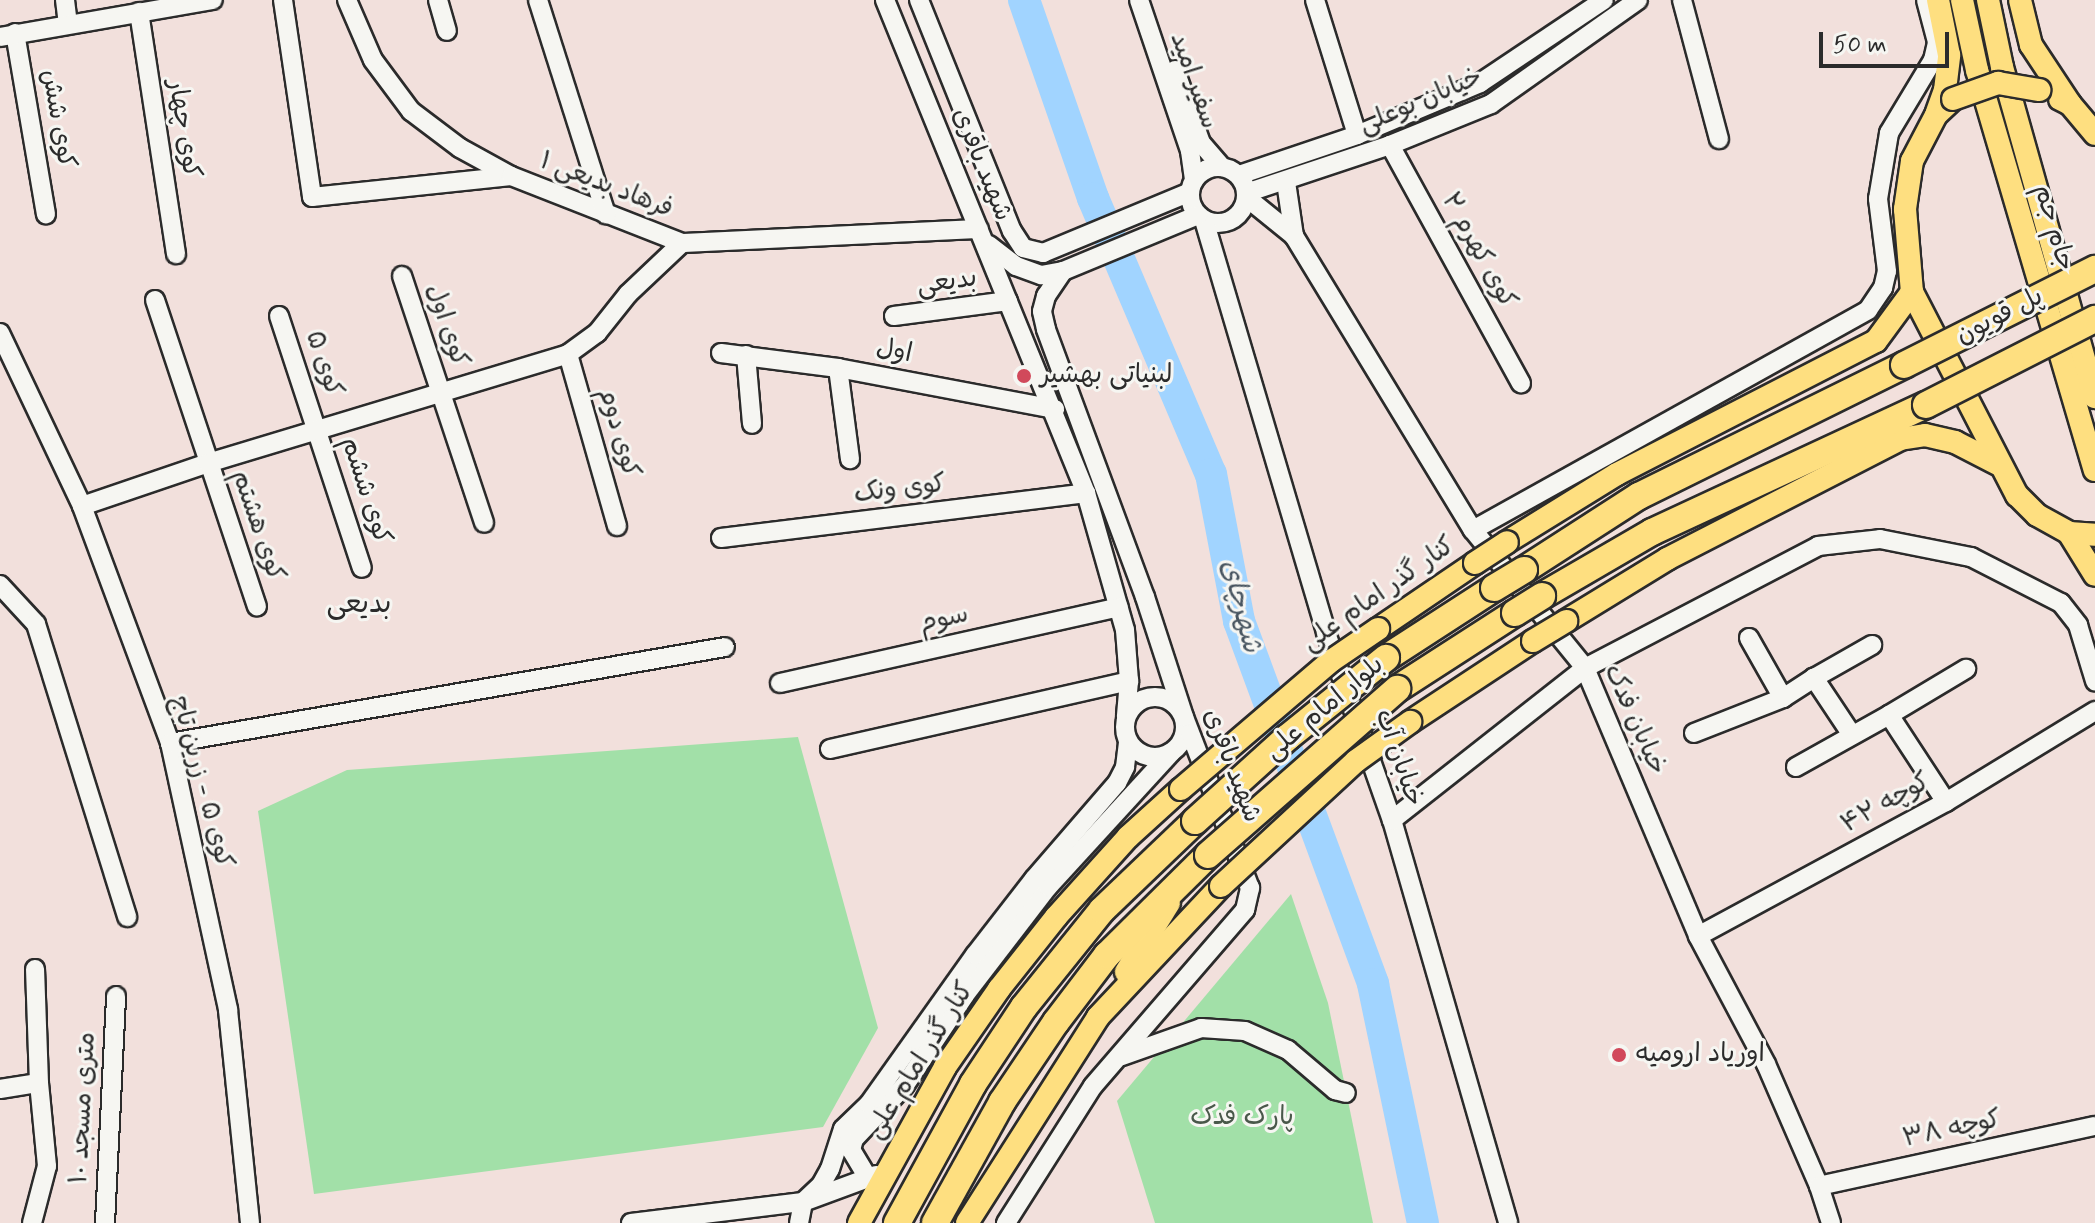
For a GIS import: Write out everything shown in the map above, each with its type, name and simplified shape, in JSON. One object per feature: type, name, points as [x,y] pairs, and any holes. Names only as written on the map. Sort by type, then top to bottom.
[{"type":"highway","name":"پل قویون","points":[[1904,365],[2095,269]]},
{"type":"highway","name":"پل قویون","points":[[1926,405],[2095,319]]},
{"type":"highway","name":"بلوار امام علی","points":[[897,1223],[973,1084],[1024,1007],[1102,910],[1288,737],[1386,658],[1639,496],[1904,365]]},
{"type":"highway","name":"بلوار امام علی","points":[[935,1223],[1002,1102],[1056,1022],[1107,955],[1208,855],[1397,689],[1542,596],[1652,532],[1926,405]]},
{"type":"main road","points":[[1938,0],[1949,55],[1945,90],[1912,161],[1905,209],[1912,292],[1998,464],[2027,505],[2069,533],[2095,575]]},
{"type":"main road","name":"جام جم","points":[[1962,0],[1977,70],[2095,470]]},
{"type":"main road","name":"جام جم","points":[[1988,0],[2002,67],[2095,397]]},
{"type":"main road","points":[[2020,0],[2031,45],[2070,104],[2095,134]]},
{"type":"main road","points":[[1936,115],[1953,99],[1998,83],[2025,85],[2070,104]]},
{"type":"main road","name":"کنار گذر امام علی","points":[[859,1223],[877,1175],[999,989],[1107,860],[1181,789],[1331,661],[1475,563],[1617,474],[1876,341],[1912,292]]},
{"type":"main road","points":[[1098,1017],[1221,886],[1356,761],[1533,641],[1667,559],[1900,439],[1925,435],[1955,442],[1998,464]]},
{"type":"main road","points":[[2069,533],[2095,535]]},
{"type":"main road","points":[[967,1223],[1186,877]]},
{"type":"street","points":[[65,0],[68,23]]},
{"type":"street","points":[[283,0],[312,197],[511,176]]},
{"type":"street","name":"فرهاد بدیعی ۱","points":[[347,0],[373,60],[411,111],[460,148],[511,176],[606,215],[682,243],[982,234]]},
{"type":"street","points":[[438,0],[447,31]]},
{"type":"street","points":[[538,0],[606,215]]},
{"type":"street","name":"شهید باقری","points":[[885,0],[1055,409],[1086,493],[1125,630],[1129,681],[1126,717]]},
{"type":"street","name":"شهید باقری","points":[[919,0],[1012,231],[1023,248],[1043,253],[1192,186]]},
{"type":"street","name":"سفیر امید","points":[[1139,0],[1190,151],[1192,186]]},
{"type":"street","name":"سفیر امید","points":[[1151,0],[1201,143],[1230,171]]},
{"type":"street","points":[[1315,0],[1357,135]]},
{"type":"street","name":"خیابان بوعلی","points":[[1230,171],[1357,135],[1480,83],[1604,0]]},
{"type":"street","name":"خیابان بوعلی","points":[[1246,195],[1390,145],[1491,104],[1638,0]]},
{"type":"street","points":[[1682,0],[1719,139]]},
{"type":"street","points":[[1473,530],[1868,310],[1883,288],[1887,271],[1878,199],[1889,133],[1933,60],[1937,42],[1926,0]]},
{"type":"street","points":[[8,35],[202,1]]},
{"type":"street","name":"کوی چهار","points":[[139,12],[176,254]]},
{"type":"street","name":"کوی شش","points":[[8,35],[46,214]]},
{"type":"street","name":"کوی کهرم ۲","points":[[1390,145],[1521,383]]},
{"type":"street","points":[[982,234],[1004,258],[1028,272],[1041,275],[1063,271],[1201,218],[1217,223],[1230,221],[1240,212],[1246,195],[1230,171],[1203,171],[1192,186],[1201,218]]},
{"type":"street","name":"خیابان فدک","points":[[1286,182],[1294,236]]},
{"type":"street","name":"خیابان فدک","points":[[1246,195],[1294,236],[1473,530],[1585,668],[1698,936],[1766,1064],[1819,1186],[1831,1223]]},
{"type":"street","name":"خیابان آب","points":[[1201,218],[1326,633],[1392,820],[1508,1223]]},
{"type":"street","points":[[82,506],[208,463],[568,354],[597,333],[628,294],[682,243]]},
{"type":"street","name":"شهید باقری","points":[[1006,1223],[1093,1086],[1245,910],[1250,888],[1184,717],[1145,597],[1046,329],[1042,311],[1046,296],[1063,271]]},
{"type":"street","name":"کوی اول","points":[[402,276],[484,523]]},
{"type":"street","name":"کوی هشتم","points":[[155,300],[257,606]]},
{"type":"street","name":"بدیعی","points":[[894,316],[1008,301]]},
{"type":"street","name":"کوی ۵","points":[[279,316],[318,430]]},
{"type":"street","name":"کوی ۵ - زرین تاج","points":[[0,333],[82,506],[170,743],[228,1010],[250,1223]]},
{"type":"street","name":"اول","points":[[721,353],[838,368],[1055,409]]},
{"type":"street","name":"کوی دوم","points":[[568,354],[617,526]]},
{"type":"street","points":[[746,355],[752,424]]},
{"type":"street","points":[[838,368],[850,459]]},
{"type":"street","name":"کوی ششم","points":[[318,430],[362,568]]},
{"type":"street","name":"کوی ونک","points":[[721,538],[1086,493]]},
{"type":"street","points":[[1392,820],[1585,668],[1818,546],[1880,539],[1971,557],[2061,603],[2078,625],[2095,681]]},
{"type":"street","points":[[0,585],[36,624],[127,917]]},
{"type":"street","name":"سوم","points":[[780,683],[1119,607]]},
{"type":"street","points":[[1749,638],[1783,698]]},
{"type":"street","points":[[1694,733],[1783,698],[1872,645]]},
{"type":"street","points":[[170,743],[725,647]]},
{"type":"street","points":[[1796,767],[1966,669]]},
{"type":"street","points":[[1814,678],[1852,735]]},
{"type":"street","points":[[830,749],[1129,681]]},
{"type":"street","points":[[799,1223],[803,1202],[821,1185],[830,1169],[843,1129],[869,1104],[975,955],[1117,783],[1125,767],[1128,741],[1126,717],[1137,703],[1154,697],[1172,701],[1184,717],[1184,738],[1048,887],[965,995],[905,1085],[854,1139],[851,1150],[854,1159],[877,1175]]},
{"type":"street","name":"کوچه ۴۲","points":[[1698,936],[1946,802],[2095,711]]},
{"type":"street","points":[[1889,715],[1946,802]]},
{"type":"street","points":[[1128,741],[1142,754],[1152,757],[1171,753]]},
{"type":"street","points":[[32,1223],[47,1166],[39,1083],[35,969]]},
{"type":"street","name":"۱۰ متری مسجد","points":[[105,1223],[116,996]]},
{"type":"street","points":[[1117,1058],[1201,1028],[1236,1030],[1266,1038],[1288,1050],[1335,1090],[1346,1093]]},
{"type":"street","points":[[0,1089],[39,1083]]},
{"type":"street","name":"کوچه ۳۸","points":[[1819,1186],[2095,1126]]},
{"type":"street","points":[[631,1223],[803,1202],[877,1175]]},
{"type":"green space","points":[[798,737],[878,1028],[823,1127],[314,1194],[258,811],[347,770]]},
{"type":"green space","name":"پارک فدک","points":[[1291,894],[1328,1003],[1373,1223],[1155,1223],[1117,1101]]},
{"type":"waterway","name":"شهرچای","points":[[1024,0],[1093,198],[1211,474],[1239,621],[1373,984],[1423,1223]]},
{"type":"place","name":"لبنیاتی بهشیر","points":[[1024,376]]},
{"type":"place","name":"اوریاد ارومیه","points":[[1619,1055]]},
{"type":"district","name":"بدیعی","points":[[359,605]]}]
